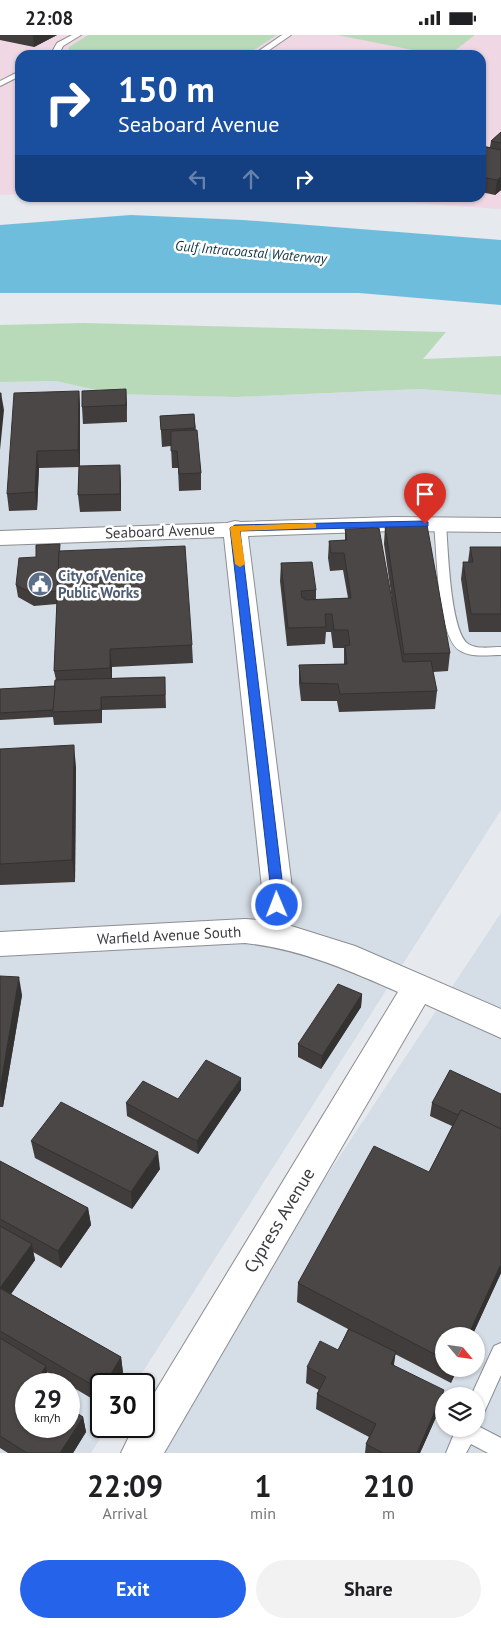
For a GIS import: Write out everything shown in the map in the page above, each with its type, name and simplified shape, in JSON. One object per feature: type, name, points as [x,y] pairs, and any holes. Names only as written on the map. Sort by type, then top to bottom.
[{"type":"street","name":"Seaboard Avenue","points":[[0,539],[235,528],[441,534],[501,525]]},
{"type":"street","points":[[235,528],[277,888],[277,905],[271,932]]},
{"type":"street","name":"Warfield Avenue South","points":[[0,944],[245,931],[271,932],[337,953],[501,1024]]},
{"type":"street","name":"Cypress Avenue","points":[[141,1453],[418,987]]},
{"type":"lane","points":[[57,50],[57,48],[77,35]]},
{"type":"lane","points":[[264,50],[286,35]]},
{"type":"lane","points":[[0,84],[15,76]]},
{"type":"lane","points":[[441,534],[446,596],[455,640],[463,647],[482,651],[501,651]]},
{"type":"lane","points":[[485,1388],[501,1353]]},
{"type":"lane","points":[[456,1453],[463,1437]]},
{"type":"lane","points":[[480,1437],[501,1449]]},
{"type":"shaded area","points":[[0,35],[501,35],[501,209],[399,202],[486,202],[486,50],[15,50],[15,194],[0,195]]},
{"type":"shaded area","points":[[56,381],[114,394],[236,397],[420,389],[501,395],[501,810],[142,1373],[90,1373],[90,1438],[100,1438],[91,1453],[0,1453],[0,382]]},
{"type":"shaded area","points":[[501,913],[501,1453],[143,1453],[153,1438],[155,1438],[155,1435]]},
{"type":"green space","points":[[88,35],[277,35],[254,50],[68,50],[69,47]]},
{"type":"green space","points":[[337,35],[475,35],[456,50],[413,50]]},
{"type":"green space","points":[[84,323],[446,332],[423,359],[501,356],[501,395],[420,389],[236,397],[114,394],[56,381],[0,382],[0,325]]},
{"type":"water","name":"Gulf Intracoastal Waterway","points":[[131,215],[243,220],[501,240],[501,305],[359,293],[0,293],[0,225]]},
{"type":"building","points":[[501,132],[501,143],[491,141]]},
{"type":"building","points":[[486,147],[501,150],[501,177],[497,180],[486,178]]},
{"type":"building","points":[[126,389],[126,405],[82,407],[82,391]]},
{"type":"building","points":[[79,391],[78,450],[37,451],[35,492],[7,494],[14,393]]},
{"type":"building","points":[[194,414],[195,428],[161,430],[160,416]]},
{"type":"building","points":[[197,430],[201,473],[179,474],[177,451],[171,451],[171,431]]},
{"type":"building","points":[[120,465],[120,494],[78,495],[79,466]]},
{"type":"building","points":[[427,525],[450,653],[404,654],[385,526]]},
{"type":"building","points":[[379,528],[403,662],[431,661],[437,691],[340,694],[338,684],[301,683],[299,665],[347,664],[345,646],[350,645],[348,630],[334,630],[332,614],[325,614],[326,627],[288,628],[281,563],[312,562],[316,590],[301,591],[302,598],[305,598],[305,600],[351,598],[344,553],[331,553],[329,541],[347,540],[345,529]]},
{"type":"building","name":"City of Venice Public Works","points":[[60,544],[57,591],[32,593],[16,585],[19,558],[36,557],[36,545]]},
{"type":"building","points":[[185,546],[192,645],[110,649],[110,668],[54,671],[59,551]]},
{"type":"building","points":[[470,547],[501,547],[501,614],[471,614],[463,562],[473,562]]},
{"type":"building","points":[[165,677],[165,695],[101,697],[101,710],[52,712],[55,680]]},
{"type":"building","points":[[55,686],[53,710],[0,713],[0,689]]},
{"type":"building","points":[[74,745],[72,860],[0,864],[0,749]]},
{"type":"building","points":[[0,976],[19,977],[0,1089]]},
{"type":"building","points":[[338,984],[362,994],[322,1056],[298,1044]]},
{"type":"building","points":[[206,1060],[241,1078],[197,1141],[126,1103],[143,1081],[178,1099]]},
{"type":"building","points":[[450,1070],[501,1094],[501,1129],[461,1110],[458,1115],[432,1103]]},
{"type":"building","points":[[61,1102],[158,1152],[131,1192],[31,1141]]},
{"type":"building","points":[[461,1110],[501,1129],[501,1264],[472,1327],[435,1327],[435,1354],[298,1283],[374,1146],[429,1172]]},
{"type":"building","points":[[0,1161],[88,1208],[58,1251],[0,1219]]},
{"type":"building","points":[[0,1226],[32,1244],[0,1288]]},
{"type":"building","points":[[0,1288],[121,1357],[112,1373],[90,1373],[90,1384],[80,1378],[80,1373],[72,1373],[0,1331]]},
{"type":"building","points":[[349,1329],[396,1352],[391,1364],[438,1387],[435,1387],[435,1411],[417,1453],[383,1453],[366,1444],[376,1424],[317,1394],[326,1377],[307,1367],[320,1341],[338,1350]]},
{"type":"building","points":[[0,1338],[46,1366],[41,1373],[15,1373],[15,1438],[70,1438],[60,1453],[27,1453],[0,1436]]},
{"type":"slow traffic","points":[[240,564],[235,528],[313,526]]},
{"type":"place","name":"City of Venice Public Works","points":[[40,584]]},
{"type":"route","points":[[277,905],[277,888],[235,528],[425,524]]}]
